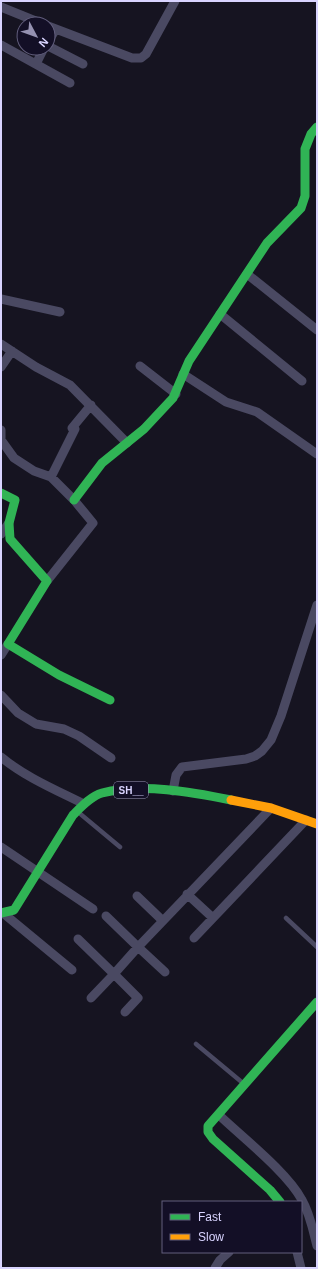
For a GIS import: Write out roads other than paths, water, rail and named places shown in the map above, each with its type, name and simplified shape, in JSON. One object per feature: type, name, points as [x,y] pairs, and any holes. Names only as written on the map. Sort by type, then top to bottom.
[{"type":"street","points":[[56,30],[132,58],[141,58],[146,54],[174,1]]},
{"type":"street","points":[[1,7],[23,16]]},
{"type":"street","points":[[1,45],[70,83]]},
{"type":"street","points":[[56,50],[83,64]]},
{"type":"street","points":[[36,64],[40,56]]},
{"type":"street","points":[[74,500],[102,463],[144,429],[176,394],[189,361],[267,243],[295,216],[303,203],[305,196],[305,149],[309,138],[317,127]]},
{"type":"street","points":[[247,274],[317,330]]},
{"type":"street","points":[[1,299],[60,312]]},
{"type":"street","points":[[220,314],[302,381]]},
{"type":"street","points":[[1,344],[36,367],[70,385],[127,443]]},
{"type":"street","points":[[1,368],[12,351]]},
{"type":"street","points":[[140,366],[176,394]]},
{"type":"street","points":[[183,374],[226,402],[257,412],[317,454]]},
{"type":"street","points":[[51,477],[74,428],[91,405]]},
{"type":"street","points":[[1,430],[1,440],[14,458],[34,471],[51,477],[74,500],[93,523],[47,580],[1,655]]},
{"type":"street","points":[[1,493],[15,500],[9,523],[10,539],[47,580]]},
{"type":"street","points":[[1,534],[9,523]]},
{"type":"street","points":[[173,791],[176,775],[182,768],[246,759],[255,756],[267,745],[281,716],[317,605]]},
{"type":"street","points":[[8,644],[59,674],[110,700]]},
{"type":"street","points":[[1,695],[18,713],[36,724],[64,729],[111,758]]},
{"type":"street","points":[[1,757],[9,764],[39,781],[84,804]]},
{"type":"street","name":"SH__","points":[[2,913],[14,910],[77,811],[84,804],[101,793],[148,788],[173,791],[271,808],[317,824]]},
{"type":"street","points":[[91,998],[187,894],[271,808]]},
{"type":"street","points":[[194,938],[306,820]]},
{"type":"street","points":[[1,847],[93,909]]},
{"type":"street","points":[[187,894],[213,918]]},
{"type":"street","points":[[137,896],[163,921]]},
{"type":"street","points":[[2,913],[72,970]]},
{"type":"street","points":[[106,916],[165,972]]},
{"type":"street","points":[[78,939],[138,998],[125,1012]]},
{"type":"street","points":[[279,1201],[270,1190],[213,1139],[208,1132],[208,1126],[317,1002]]},
{"type":"street","points":[[217,1116],[283,1175],[297,1191],[310,1217],[317,1246]]},
{"type":"street","points":[[215,1268],[220,1260],[228,1253]]},
{"type":"street","points":[[297,1253],[301,1268]]},
{"type":"lane","points":[[77,811],[120,847]]},
{"type":"lane","points":[[286,918],[317,947]]},
{"type":"lane","points":[[196,1044],[245,1084]]}]
